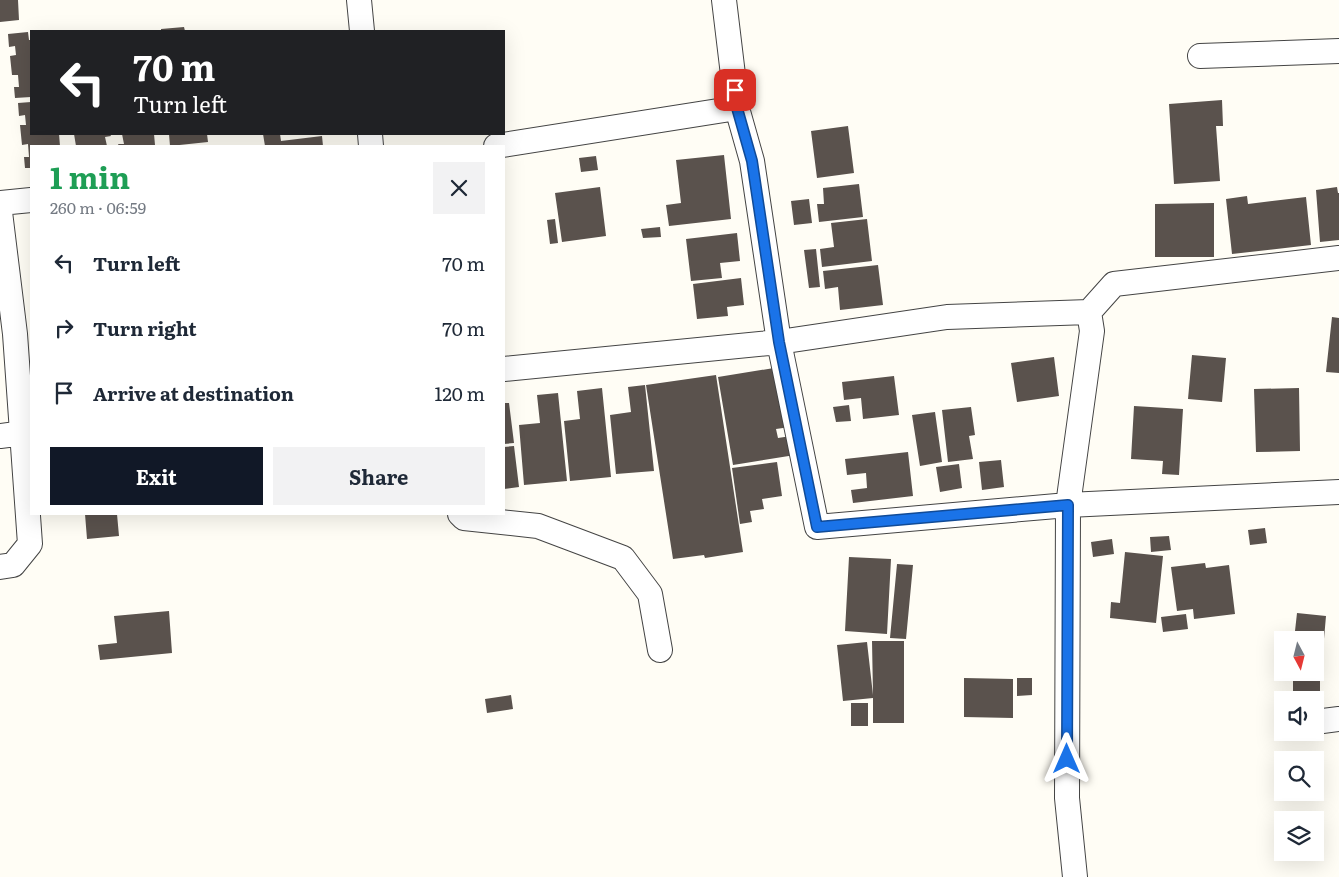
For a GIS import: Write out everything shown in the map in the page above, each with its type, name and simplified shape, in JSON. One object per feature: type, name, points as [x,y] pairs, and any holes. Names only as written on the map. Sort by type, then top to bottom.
[{"type":"street","points":[[359,0],[362,30]]},
{"type":"street","points":[[724,0],[737,108],[752,161],[779,342],[817,527],[1068,505],[1339,492]]},
{"type":"street","points":[[1200,56],[1339,50]]},
{"type":"street","points":[[502,145],[737,108]]},
{"type":"street","points":[[0,203],[30,200]]},
{"type":"street","points":[[0,212],[27,432],[30,544],[13,565],[0,567]]},
{"type":"street","points":[[505,369],[779,342],[947,317],[1089,312],[1114,284],[1339,258]]},
{"type":"street","points":[[1075,877],[1067,798],[1068,505],[1092,331],[1089,312]]},
{"type":"street","points":[[0,436],[27,432]]},
{"type":"street","points":[[461,515],[464,518],[538,526],[623,558],[650,594],[660,650]]},
{"type":"street","points":[[1324,721],[1339,719]]},
{"type":"building","points":[[0,0],[18,0],[19,20],[0,22]]},
{"type":"building","points":[[184,27],[185,30],[161,30]]},
{"type":"building","points":[[28,32],[30,40],[30,97],[15,98],[14,87],[19,87],[18,75],[12,75],[10,56],[16,55],[15,46],[9,47],[8,34]]},
{"type":"building","points":[[1222,100],[1223,126],[1216,126],[1220,181],[1174,184],[1169,104]]},
{"type":"building","points":[[30,102],[30,135],[59,135],[60,145],[30,145],[30,168],[25,168],[24,157],[29,157],[28,144],[22,145],[20,125],[26,125],[25,115],[19,116],[18,103]]},
{"type":"building","points":[[848,126],[854,173],[817,178],[811,131]]},
{"type":"building","points":[[74,135],[111,136],[105,137],[107,145],[76,145]]},
{"type":"building","points":[[122,135],[154,135],[155,145],[118,144],[124,144]]},
{"type":"building","points":[[169,135],[207,135],[208,142],[170,145]]},
{"type":"building","points":[[263,135],[280,135],[281,141],[322,136],[323,145],[265,145]]},
{"type":"building","points":[[724,155],[731,219],[669,226],[666,205],[681,203],[676,160]]},
{"type":"building","points":[[596,156],[598,170],[581,172],[579,158]]},
{"type":"building","points":[[859,184],[863,217],[819,222],[817,204],[824,204],[823,188]]},
{"type":"building","points":[[600,187],[606,236],[562,242],[555,193]]},
{"type":"building","points":[[1337,187],[1339,193],[1339,240],[1320,242],[1316,190]]},
{"type":"building","points":[[1247,196],[1248,204],[1306,197],[1311,245],[1232,254],[1226,199]]},
{"type":"building","points":[[809,199],[812,223],[794,225],[791,201]]},
{"type":"building","points":[[1214,203],[1214,257],[1155,257],[1155,204]]},
{"type":"building","points":[[555,219],[558,243],[550,244],[547,220]]},
{"type":"building","points":[[867,219],[872,261],[822,267],[820,249],[834,247],[831,223]]},
{"type":"building","points":[[660,227],[661,237],[643,238],[641,229]]},
{"type":"building","points":[[737,233],[740,261],[720,263],[722,278],[691,281],[686,239]]},
{"type":"building","points":[[816,249],[820,287],[809,288],[804,250]]},
{"type":"building","points":[[878,265],[883,305],[840,310],[838,287],[825,289],[823,271]]},
{"type":"building","points":[[741,278],[744,305],[727,307],[728,316],[697,319],[693,284]]},
{"type":"building","points":[[1332,317],[1339,318],[1339,373],[1326,372]]},
{"type":"building","points":[[1192,355],[1226,358],[1222,402],[1188,399]]},
{"type":"building","points":[[1054,357],[1059,396],[1017,402],[1011,363]]},
{"type":"building","points":[[780,367],[790,427],[776,429],[778,438],[791,436],[795,455],[733,465],[718,377]]},
{"type":"building","points":[[716,375],[743,552],[705,558],[704,555],[673,559],[646,385]]},
{"type":"building","points":[[894,376],[899,415],[863,419],[861,398],[844,400],[842,382]]},
{"type":"building","points":[[645,385],[654,471],[616,474],[610,415],[631,412],[628,387]]},
{"type":"building","points":[[602,388],[611,477],[570,481],[564,421],[580,419],[577,391]]},
{"type":"building","points":[[1299,388],[1300,451],[1256,452],[1254,389]]},
{"type":"building","points":[[558,393],[567,481],[524,485],[519,425],[540,423],[537,395]]},
{"type":"building","points":[[505,403],[509,403],[514,443],[505,444]]},
{"type":"building","points":[[849,405],[851,421],[836,422],[833,407]]},
{"type":"building","points":[[1134,406],[1183,409],[1179,475],[1162,474],[1163,461],[1131,459]]},
{"type":"building","points":[[971,407],[975,435],[969,436],[973,459],[948,462],[942,410]]},
{"type":"building","points":[[935,412],[942,462],[920,466],[912,415]]},
{"type":"building","points":[[514,446],[519,487],[505,489],[505,447]]},
{"type":"building","points":[[908,452],[913,496],[853,503],[851,490],[867,488],[866,473],[847,475],[845,459]]},
{"type":"building","points":[[1001,460],[1004,487],[982,490],[979,462]]},
{"type":"building","points":[[777,462],[782,496],[762,499],[764,509],[750,511],[752,522],[740,524],[732,468]]},
{"type":"building","points":[[959,464],[962,488],[940,492],[936,467]]},
{"type":"building","points":[[85,515],[117,515],[119,536],[87,539]]},
{"type":"building","points":[[1265,528],[1267,543],[1250,545],[1248,530]]},
{"type":"building","points":[[1169,536],[1171,550],[1151,552],[1150,537]]},
{"type":"building","points":[[1112,539],[1114,554],[1093,557],[1091,542]]},
{"type":"building","points":[[1125,552],[1163,556],[1156,623],[1110,618],[1111,602],[1120,603]]},
{"type":"building","points":[[849,557],[891,559],[887,634],[845,631]]},
{"type":"building","points":[[1205,563],[1206,568],[1229,565],[1235,614],[1194,619],[1193,609],[1177,611],[1171,567]]},
{"type":"building","points":[[897,564],[913,565],[906,639],[890,638]]},
{"type":"building","points":[[169,611],[172,653],[100,660],[98,645],[117,643],[114,616]]},
{"type":"building","points":[[1297,613],[1326,616],[1324,639],[1324,631],[1295,631]]},
{"type":"building","points":[[1186,614],[1188,629],[1163,632],[1161,617]]},
{"type":"building","points":[[872,641],[904,641],[904,723],[873,723],[873,698],[843,701],[837,645],[867,642],[873,695]]},
{"type":"building","points":[[964,678],[1013,679],[1013,718],[964,717]]},
{"type":"building","points":[[1017,678],[1032,678],[1032,695],[1017,696]]},
{"type":"building","points":[[1293,681],[1320,681],[1320,691],[1293,691]]},
{"type":"building","points":[[511,695],[513,709],[487,713],[485,699]]},
{"type":"building","points":[[851,703],[868,703],[868,726],[851,726]]},
{"type":"route","points":[[735,90],[737,108],[752,161],[779,342],[817,527],[1068,505],[1067,759]]}]
